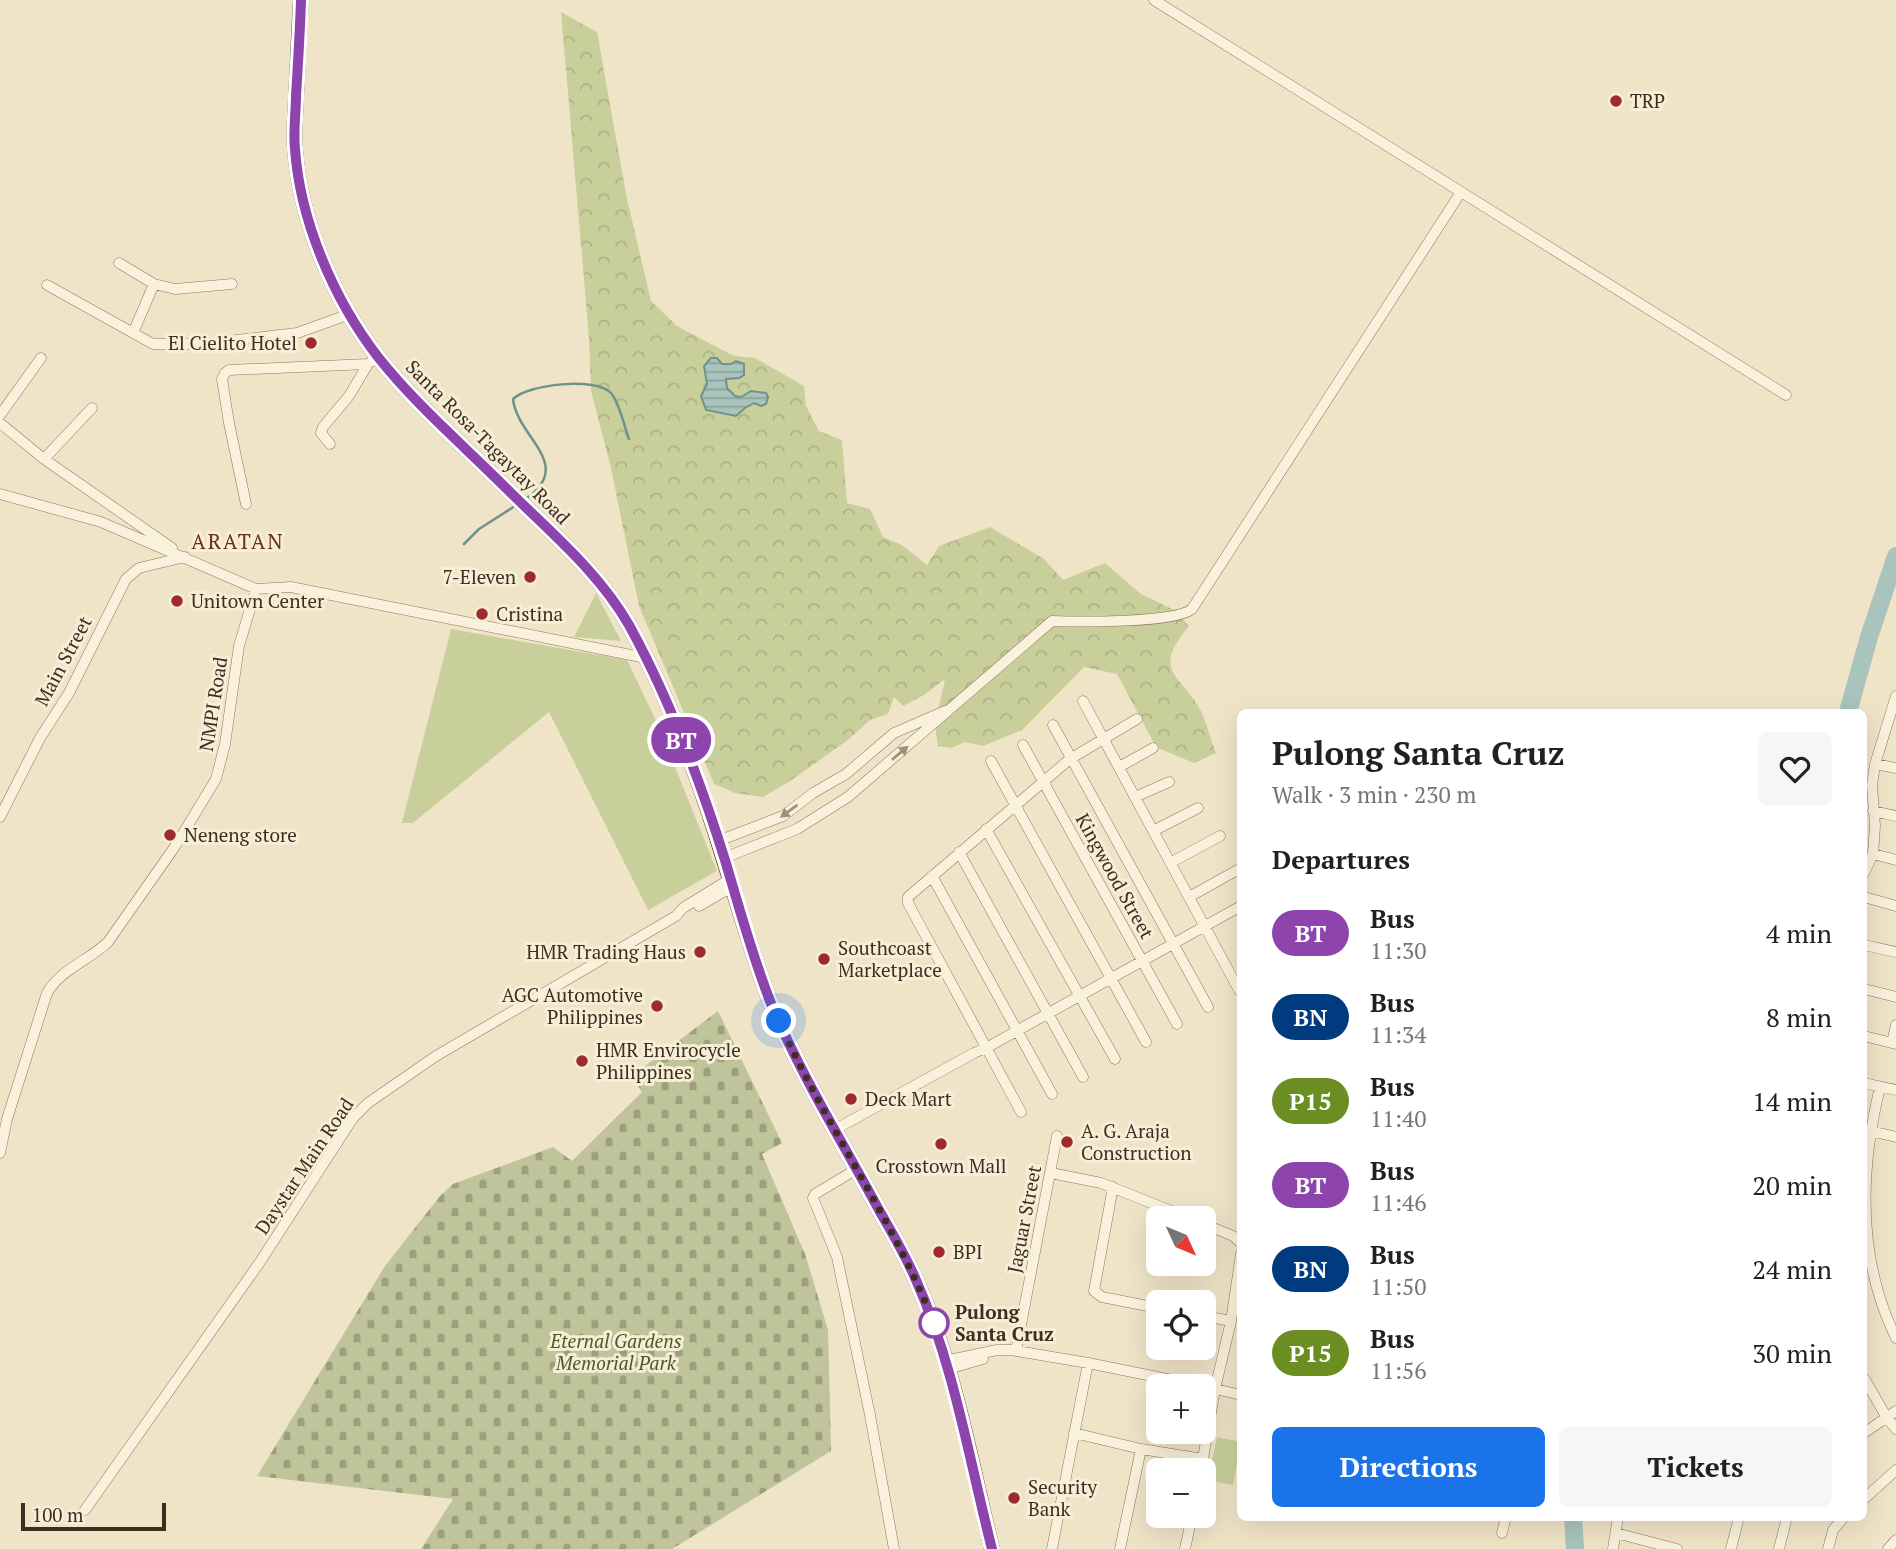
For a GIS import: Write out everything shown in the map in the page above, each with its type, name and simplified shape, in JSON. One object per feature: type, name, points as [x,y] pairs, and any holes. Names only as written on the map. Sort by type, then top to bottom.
[{"type":"main road","name":"Santa Rosa-Tagaytay Road","points":[[301,0],[294,146],[301,190],[317,244],[373,360],[413,395],[534,516],[614,602],[646,658],[687,754],[770,1001],[807,1081],[915,1278],[934,1323],[992,1549]]},
{"type":"street","points":[[1154,0],[1786,395]]},
{"type":"street","points":[[724,858],[797,829],[848,797],[956,707],[1052,621],[1101,623],[1188,613],[1461,192]]},
{"type":"street","points":[[119,263],[153,284],[174,289],[232,284]]},
{"type":"street","points":[[133,333],[153,284]]},
{"type":"street","points":[[47,285],[153,344],[202,344],[297,333],[350,314]]},
{"type":"street","points":[[0,415],[41,358]]},
{"type":"street","points":[[330,444],[321,433],[323,427],[349,396],[373,360]]},
{"type":"street","points":[[247,503],[229,423],[222,379],[225,373],[229,370],[373,360]]},
{"type":"street","points":[[44,458],[92,408]]},
{"type":"street","points":[[0,423],[44,458],[185,557]]},
{"type":"street","points":[[0,494],[101,522],[256,589],[291,587],[646,658]]},
{"type":"street","name":"Main Street","points":[[0,817],[40,738],[69,693],[126,579],[139,568],[185,557]]},
{"type":"street","name":"NMPI Road","points":[[0,1153],[7,1119],[52,984],[58,976],[97,953],[108,943],[190,823],[216,779],[225,744],[239,646],[256,589]]},
{"type":"street","points":[[1867,867],[1873,854],[1872,785],[1875,764],[1892,720],[1896,696]]},
{"type":"street","points":[[1083,701],[1237,985]]},
{"type":"street","points":[[718,842],[783,816],[813,793],[846,774],[894,733],[956,707]]},
{"type":"street","points":[[1021,1112],[908,903],[910,893],[1070,759],[1137,719]]},
{"type":"street","points":[[1053,725],[1208,1007]]},
{"type":"street","name":"Kingwood Street","points":[[1023,745],[1177,1024]]},
{"type":"street","points":[[1119,767],[1153,748]]},
{"type":"street","points":[[991,761],[1146,1042]]},
{"type":"street","points":[[1875,764],[1896,768]]},
{"type":"street","points":[[1135,797],[1169,782]]},
{"type":"street","points":[[1153,831],[1198,808]]},
{"type":"street","points":[[1873,811],[1896,816]]},
{"type":"street","points":[[986,829],[1115,1059]]},
{"type":"street","points":[[1170,863],[1220,836]]},
{"type":"street","points":[[959,852],[1083,1077]]},
{"type":"street","points":[[1873,854],[1896,860]]},
{"type":"street","points":[[1189,897],[1237,870]]},
{"type":"street","points":[[932,876],[1052,1094]]},
{"type":"street","name":"Daystar Main Road","points":[[85,1510],[260,1262],[327,1157],[368,1103],[436,1056],[676,916],[687,914],[731,883]]},
{"type":"street","points":[[1867,898],[1896,906]]},
{"type":"street","points":[[834,1130],[1205,926],[1237,912]]},
{"type":"street","points":[[1867,946],[1896,952]]},
{"type":"street","points":[[1867,990],[1896,997]]},
{"type":"street","points":[[1867,1037],[1894,1043],[1896,1025]]},
{"type":"street","points":[[1867,1084],[1896,1090]]},
{"type":"street","points":[[1880,1087],[1867,1130],[1896,1137]]},
{"type":"street","name":"Jaguar Street","points":[[1011,1351],[1057,1136]]},
{"type":"street","points":[[857,1169],[815,1194],[813,1199],[839,1268],[870,1415],[894,1549]]},
{"type":"street","points":[[1051,1173],[1113,1186],[1160,1206]]},
{"type":"street","points":[[1113,1186],[1094,1291],[1102,1297],[1146,1306]]},
{"type":"street","points":[[1216,1229],[1237,1239]]},
{"type":"street","points":[[1867,1236],[1879,1292],[1896,1338]]},
{"type":"street","points":[[1212,1374],[1231,1321],[1237,1281]]},
{"type":"street","points":[[1216,1318],[1231,1321]]},
{"type":"street","points":[[946,1365],[1011,1351],[1146,1375]]},
{"type":"street","points":[[1052,1549],[1088,1363]]},
{"type":"street","points":[[1867,1383],[1891,1415],[1896,1429]]},
{"type":"street","points":[[1216,1389],[1237,1394]]},
{"type":"street","points":[[1867,1431],[1891,1415]]},
{"type":"street","points":[[1074,1433],[1141,1449],[1197,1458]]},
{"type":"street","points":[[1120,1549],[1141,1449]]},
{"type":"street","points":[[1867,1496],[1896,1470]]},
{"type":"street","points":[[1502,1533],[1505,1521]]},
{"type":"street","points":[[1613,1549],[1618,1521]]},
{"type":"street","points":[[1731,1549],[1738,1521]]},
{"type":"street","points":[[1779,1549],[1786,1521]]},
{"type":"street","points":[[1828,1549],[1833,1530],[1841,1521]]},
{"type":"street","points":[[1185,1549],[1189,1528]]},
{"type":"street","points":[[1616,1533],[1677,1549]]},
{"type":"street","points":[[1888,1549],[1896,1540]]},
{"type":"green space","points":[[561,12],[597,32],[627,199],[651,301],[677,326],[734,356],[755,358],[804,386],[806,406],[819,431],[842,440],[847,503],[870,509],[883,537],[902,545],[927,565],[939,546],[990,527],[1044,559],[1063,580],[1105,563],[1141,594],[1172,609],[1189,626],[1177,642],[1170,664],[1178,680],[1201,711],[1216,753],[1194,763],[1156,747],[1117,674],[1084,667],[1022,730],[983,746],[965,742],[951,748],[938,746],[935,725],[945,679],[924,695],[903,706],[894,697],[888,714],[870,720],[848,740],[763,797],[735,793],[714,784],[639,606],[611,468],[591,391],[589,338]]},
{"type":"green space","points":[[596,593],[621,641],[574,637]]},
{"type":"green space","points":[[451,629],[627,660],[658,725],[717,871],[648,910],[549,712],[413,823],[402,823]]},
{"type":"green space","name":"Eternal Gardens Memorial Park","points":[[718,1011],[782,1143],[762,1154],[805,1254],[828,1330],[831,1451],[672,1549],[421,1549],[453,1499],[257,1476],[385,1266],[440,1196],[453,1184],[553,1147],[572,1161],[642,1092],[632,1076]]},
{"type":"green space","points":[[1217,1437],[1237,1441],[1233,1485],[1216,1482],[1216,1458],[1213,1458]]},
{"type":"water","points":[[711,358],[717,358],[722,364],[736,361],[744,364],[744,375],[726,379],[727,388],[735,396],[741,397],[751,391],[766,393],[766,404],[761,406],[754,403],[736,416],[706,410],[701,396],[707,384],[704,366]]},
{"type":"waterway","points":[[524,500],[539,487],[545,475],[545,463],[517,413],[513,399],[521,394],[562,384],[603,388],[611,393],[617,403],[629,439]]},
{"type":"waterway","points":[[464,544],[479,529],[515,506]]},
{"type":"waterway","points":[[1849,709],[1896,556]]},
{"type":"waterway","points":[[1573,1521],[1575,1549]]},
{"type":"bus line","name":"BT","points":[[301,0],[294,146],[301,190],[317,244],[350,314],[378,357],[600,584],[627,622],[646,658],[699,785],[724,858],[747,939],[770,1001],[807,1081],[899,1245],[934,1323],[992,1549]]},
{"type":"place","name":"TRP","points":[[1616,101]]},
{"type":"place","name":"El Cielito Hotel","points":[[311,343]]},
{"type":"place","name":"7-Eleven","points":[[530,577]]},
{"type":"place","name":"Unitown Center","points":[[177,601]]},
{"type":"place","name":"Cristina","points":[[482,614]]},
{"type":"place","name":"Neneng store","points":[[170,835]]},
{"type":"place","name":"HMR Trading Haus","points":[[700,952]]},
{"type":"place","name":"Southcoast Marketplace","points":[[824,959]]},
{"type":"place","name":"AGC Automotive Philippines","points":[[657,1006]]},
{"type":"place","name":"HMR Envirocycle Philippines","points":[[582,1061]]},
{"type":"place","name":"Deck Mart","points":[[851,1099]]},
{"type":"place","name":"A. G. Araja Construction","points":[[1067,1142]]},
{"type":"place","name":"Crosstown Mall","points":[[941,1144]]},
{"type":"place","name":"BPI","points":[[939,1252]]},
{"type":"place","name":"Pulong Santa Cruz","points":[[934,1323]]},
{"type":"place","name":"Security Bank","points":[[1014,1498]]},
{"type":"district","name":"ARATAN","points":[[238,542]]},
{"type":"route","points":[[779,1021],[807,1081],[899,1245],[934,1323]]}]
